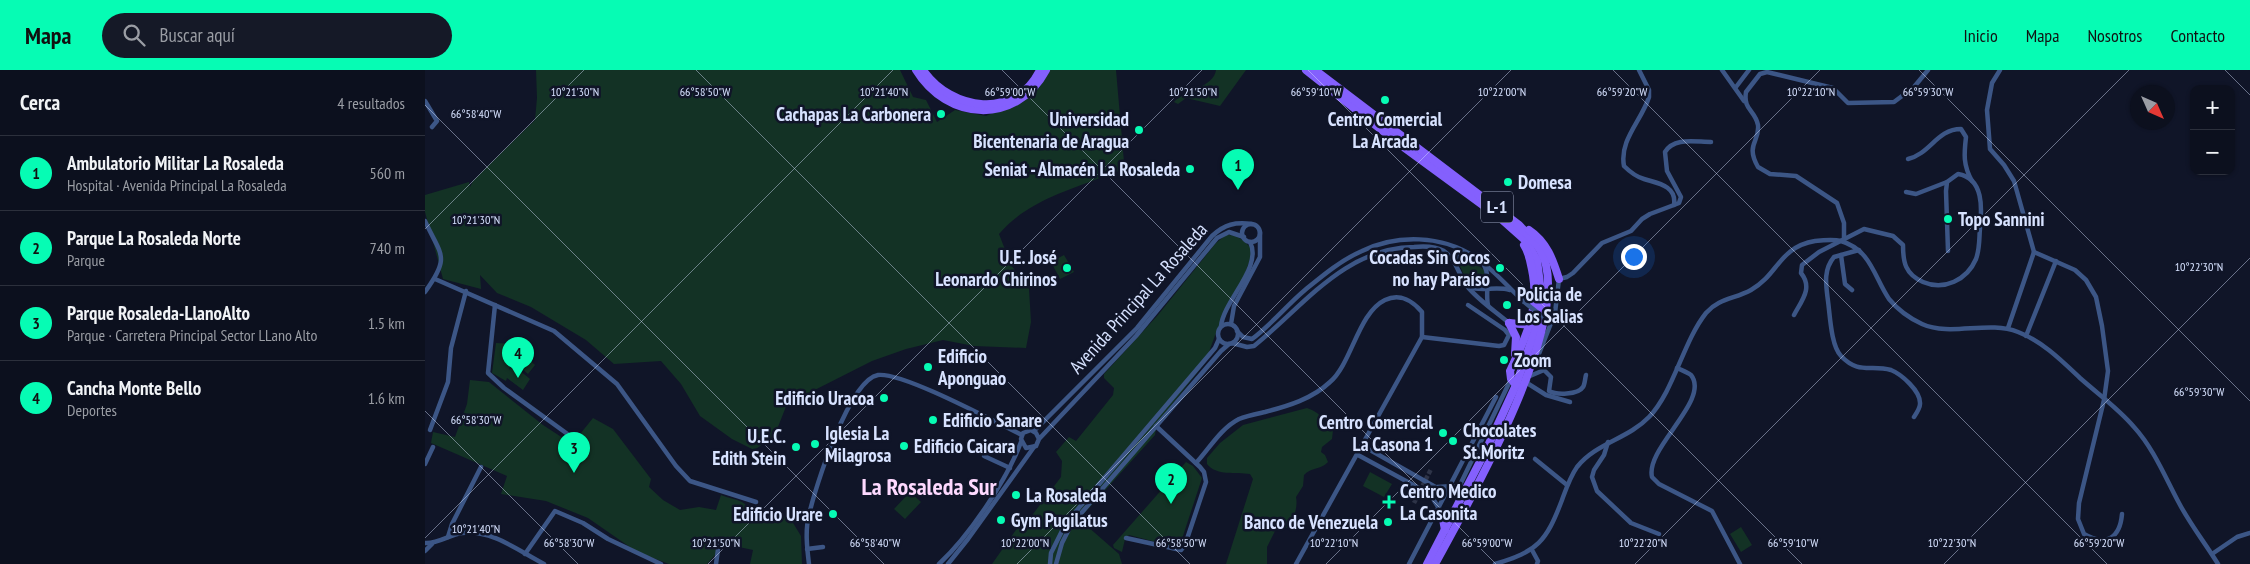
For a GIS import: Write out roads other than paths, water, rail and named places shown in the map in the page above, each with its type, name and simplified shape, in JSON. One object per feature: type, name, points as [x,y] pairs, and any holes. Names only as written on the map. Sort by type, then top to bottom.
[{"type":"main road","points":[[916,70],[940,97],[963,107],[979,111],[999,109],[1010,105],[1033,88],[1046,70]]},
{"type":"main road","points":[[923,70],[928,78],[948,95],[972,104],[986,105],[1000,102],[1021,92],[1040,70]]},
{"type":"main road","name":"L-1","points":[[1306,70],[1402,146],[1517,227],[1537,260],[1541,297],[1537,325],[1462,489],[1445,531],[1427,564]]},
{"type":"main road","name":"L-1","points":[[1315,70],[1517,227],[1542,253],[1546,265],[1548,291],[1544,323],[1513,410],[1483,474],[1435,564]]},
{"type":"main road","points":[[1517,227],[1540,238],[1548,249],[1559,279]]},
{"type":"main road","name":"L-1","points":[[1512,378],[1531,325],[1535,303],[1531,261],[1517,227]]},
{"type":"main road","points":[[1509,323],[1531,325]]},
{"type":"main road","points":[[1509,323],[1516,337],[1517,347],[1512,378]]},
{"type":"main road","points":[[1513,410],[1528,380]]},
{"type":"main road","points":[[1441,512],[1445,531]]},
{"type":"street","points":[[1639,70],[1649,90],[1649,97],[1627,141],[1623,160],[1624,166],[1644,179],[1659,181],[1666,186],[1672,194],[1674,205]]},
{"type":"street","points":[[1722,70],[1736,87],[1757,119],[1758,128],[1752,148],[1758,167],[1770,174],[1796,176],[1837,203],[1844,223],[1842,240]]},
{"type":"street","points":[[1736,87],[1749,70]]},
{"type":"street","points":[[1745,100],[1745,92],[1753,80],[1760,74],[1767,72],[1833,88],[1848,103],[1894,102],[1914,87],[1928,70]]},
{"type":"street","points":[[2000,71],[1992,83],[1987,110],[1990,149],[2008,170],[2014,181],[2034,252],[2008,328]]},
{"type":"street","points":[[425,101],[437,121],[431,127]]},
{"type":"street","points":[[1794,315],[1807,287],[1806,280],[1801,273],[1802,265],[1819,252],[1864,229],[1893,236],[1903,245],[1902,259],[1905,268],[1919,281],[1940,287],[1957,281],[1971,268],[1981,241],[1983,205],[1965,166],[1964,148],[1966,136],[1961,129],[1941,134],[1924,152],[1908,159]]},
{"type":"street","points":[[1528,380],[1550,323],[1556,303],[1559,279],[1573,273],[1607,240],[1631,231],[1642,219],[1679,203],[1681,197],[1667,171],[1665,152],[1672,144],[1679,141],[1711,142]]},
{"type":"street","points":[[1906,192],[1916,194],[1947,182],[1958,174],[1963,175],[1975,186]]},
{"type":"street","points":[[1947,182],[1948,250]]},
{"type":"street","points":[[425,221],[439,245],[441,258],[441,267],[425,292]]},
{"type":"street","name":"Avenida Principal La Rosaleda","points":[[1034,431],[1137,328],[1212,236],[1226,225],[1238,222],[1252,224]]},
{"type":"street","points":[[1509,323],[1467,286],[1446,252],[1433,247],[1408,247],[1372,254],[1343,270],[1309,296],[1254,346],[1247,347],[1223,343],[1217,333],[1226,310],[1251,265],[1253,257],[1250,242],[1244,237],[1243,228],[1252,224],[1259,227],[1260,257],[1232,310],[1231,324],[1243,337],[1252,339],[1304,291],[1352,256],[1369,247],[1407,240],[1434,240],[1458,247],[1482,262],[1523,301],[1550,323]]},
{"type":"street","name":"Avenida Principal La Rosaleda","points":[[1039,439],[1136,336],[1217,238],[1229,232],[1244,237]]},
{"type":"street","points":[[1250,242],[1256,240],[1260,232]]},
{"type":"street","points":[[1495,564],[1532,550],[1543,539],[1551,525],[1567,485],[1580,464],[1608,442],[1631,431],[1647,420],[1658,406],[1700,322],[1719,301],[1755,288],[1793,248],[1816,241],[1842,240],[1859,250],[1875,268],[1888,297],[1900,311],[1913,320],[1932,328],[2008,328],[2044,346],[2133,426],[2146,442],[2180,506],[2218,564]]},
{"type":"street","points":[[1859,250],[1834,257],[1829,263],[1825,282],[1836,349],[1845,360],[1860,369],[1890,370],[1899,375],[1918,396],[1920,404],[1914,418]]},
{"type":"street","points":[[2034,252],[2056,260],[2080,274],[2092,288],[2096,297],[2108,360],[2104,400],[2079,503],[2078,519],[2084,534],[2103,540],[2113,536],[2118,531],[2122,514]]},
{"type":"street","points":[[1457,267],[1460,255],[1475,257]]},
{"type":"street","points":[[1841,255],[1845,284],[1852,290]]},
{"type":"street","points":[[2026,336],[2056,260]]},
{"type":"street","points":[[1482,262],[1488,272],[1488,305]]},
{"type":"street","points":[[435,279],[554,331],[617,384],[676,466],[690,481],[756,502]]},
{"type":"street","points":[[1467,286],[1476,289],[1495,287],[1511,290]]},
{"type":"street","points":[[430,430],[448,382],[451,348],[466,292]]},
{"type":"street","points":[[1196,463],[1233,422],[1290,406],[1329,384],[1338,374],[1370,316],[1385,300],[1395,298],[1406,299],[1423,312],[1422,338],[1358,456],[1296,564]]},
{"type":"street","points":[[495,305],[488,373],[504,388],[573,438]]},
{"type":"street","points":[[1422,338],[1499,346],[1504,344],[1509,335],[1505,330],[1468,305]]},
{"type":"street","points":[[1221,326],[1226,324],[1234,326]]},
{"type":"street","points":[[1050,564],[1051,553],[1061,530],[1205,370],[1237,338],[1237,331]]},
{"type":"street","points":[[1056,564],[1066,534],[1155,425],[1215,348],[1219,339]]},
{"type":"street","points":[[1536,360],[1551,377],[1549,390],[1560,395],[1583,387],[1586,375]]},
{"type":"street","points":[[1200,366],[1205,370]]},
{"type":"street","points":[[1677,368],[1691,376],[1695,386],[1694,391],[1690,403],[1666,440],[1651,468],[1652,477],[1659,484],[1712,511],[1740,564]]},
{"type":"street","points":[[1528,380],[1544,370]]},
{"type":"street","points":[[809,564],[807,549],[808,516],[836,435],[852,400],[867,381],[874,376],[888,376],[917,386],[1022,434]]},
{"type":"street","points":[[1528,380],[1545,395],[1570,402]]},
{"type":"street","points":[[1409,564],[1441,512],[1451,486],[1496,397]]},
{"type":"street","points":[[1126,538],[1177,550],[1183,548],[1206,482],[1204,472],[1196,463],[1155,425]]},
{"type":"street","points":[[939,564],[962,537],[1010,468],[1021,442],[1022,434],[1028,430],[1034,431],[1039,439],[1034,447],[969,539],[948,564]]},
{"type":"street","points":[[1021,442],[1026,448],[1034,447]]},
{"type":"street","points":[[1608,442],[1604,456],[1594,470],[1592,477],[1597,491],[1631,523],[1659,534]]},
{"type":"street","points":[[1363,446],[1433,485],[1442,488],[1451,486],[1462,489]]},
{"type":"street","points":[[425,464],[433,447]]},
{"type":"street","points":[[984,456],[1010,468]]},
{"type":"street","points":[[1358,456],[1436,496],[1440,492],[1433,485]]},
{"type":"street","points":[[1535,459],[1567,485]]},
{"type":"street","points":[[448,537],[452,524],[481,467]]},
{"type":"street","points":[[1401,478],[1404,470]]},
{"type":"street","points":[[1430,494],[1441,512]]},
{"type":"street","points":[[1086,500],[1090,504]]},
{"type":"street","points":[[525,554],[555,511],[583,523],[608,539],[661,564]]},
{"type":"street","points":[[452,524],[462,533]]},
{"type":"street","points":[[425,551],[432,544],[462,533],[487,535],[544,564]]},
{"type":"street","points":[[2212,554],[2237,537],[2250,533]]},
{"type":"street","points":[[716,564],[719,542]]},
{"type":"street","points":[[425,543],[432,544]]},
{"type":"street","points":[[807,549],[823,547]]},
{"type":"street","points":[[1532,550],[1537,564]]},
{"type":"tunnel","points":[[1414,503],[1431,469]]},
{"type":"place","name":"Centro Comercial La Arcada","points":[[1385,100]]},
{"type":"place","name":"Cachapas La Carbonera","points":[[941,114]]},
{"type":"place","name":"Universidad Bicentenaria de Aragua","points":[[1139,130]]},
{"type":"place","name":"Seniat - Almacén La Rosaleda","points":[[1190,169]]},
{"type":"place","name":"Domesa","points":[[1508,182]]},
{"type":"place","name":"Ambulatorio Militar La Rosaleda","points":[[1238,190]]},
{"type":"place","name":"Topo Sannini","points":[[1948,219]]},
{"type":"place","name":"U.E. José Leonardo Chirinos","points":[[1067,268]]},
{"type":"place","name":"Cocadas Sin Cocos no hay Paraíso","points":[[1500,268]]},
{"type":"place","name":"Policia de Los Salias","points":[[1507,305]]},
{"type":"place","name":"Zoom","points":[[1504,360]]},
{"type":"place","name":"Edificio Aponguao","points":[[928,367]]},
{"type":"place","name":"Cancha Monte Bello","points":[[518,378]]},
{"type":"place","name":"Edificio Uracoa","points":[[884,398]]},
{"type":"place","name":"Edificio Sanare","points":[[933,420]]},
{"type":"place","name":"Centro Comercial La Casona 1","points":[[1443,433]]},
{"type":"place","name":"Chocolates St.Moritz","points":[[1453,441]]},
{"type":"place","name":"Iglesia La Milagrosa","points":[[815,444]]},
{"type":"place","name":"Edificio Caicara","points":[[904,446]]},
{"type":"place","name":"U.E.C. Edith Stein","points":[[796,447]]},
{"type":"place","name":"Parque Rosaleda-LlanoAlto","points":[[574,473]]},
{"type":"place","name":"La Rosaleda","points":[[1016,495]]},
{"type":"place","name":"Centro Medico La Casonita","points":[[1389,502]]},
{"type":"place","name":"Parque La Rosaleda Norte","points":[[1171,504]]},
{"type":"place","name":"Edificio Urare","points":[[833,514]]},
{"type":"place","name":"Gym Pugilatus","points":[[1001,520]]},
{"type":"place","name":"Banco de Venezuela","points":[[1388,522]]},
{"type":"district","name":"La Rosaleda Sur","points":[[929,487]]}]
